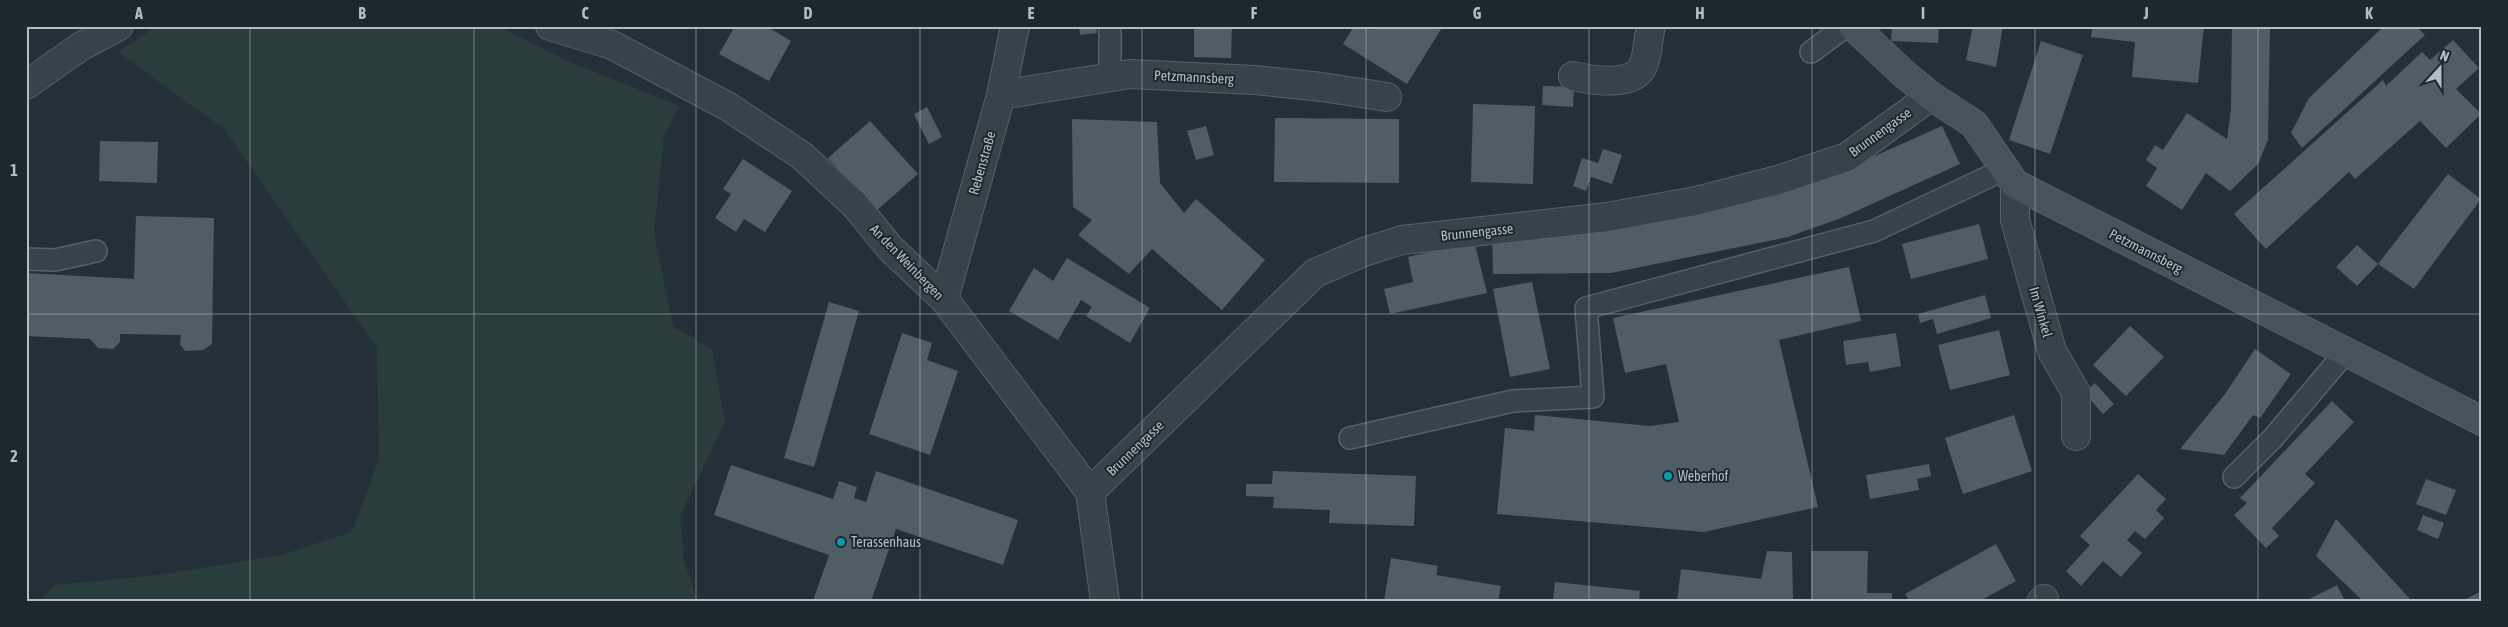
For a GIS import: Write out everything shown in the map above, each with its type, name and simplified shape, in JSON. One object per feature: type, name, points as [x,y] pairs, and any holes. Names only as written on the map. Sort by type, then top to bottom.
[{"type":"street","points":[[26,85],[80,47],[119,26]]},
{"type":"street","name":"An den Weinbergen","points":[[550,26],[612,45],[727,106],[801,155],[855,205],[890,248],[944,299],[1090,492],[1105,601]]},
{"type":"street","name":"Rebenstraße","points":[[944,299],[1001,94],[1015,26]]},
{"type":"street","points":[[1573,76],[1598,82],[1633,77],[1642,68],[1650,26]]},
{"type":"street","name":"Petzmannsberg","points":[[1853,26],[1862,37],[1931,96],[1974,124],[2010,177],[2482,422]]},
{"type":"street","name":"Petzmannsberg","points":[[1001,94],[1130,74],[1237,78],[1322,86],[1387,97]]},
{"type":"street","name":"Brunnengasse","points":[[1090,492],[1315,273],[1364,252],[1402,240],[1608,217],[1696,201],[1781,179],[1847,157],[1931,96]]},
{"type":"street","name":"Im Winkel","points":[[2010,177],[2015,220],[2052,351],[2076,393],[2076,436]]},
{"type":"lane","points":[[1110,26],[1110,77]]},
{"type":"lane","points":[[1811,52],[1846,26]]},
{"type":"lane","points":[[1350,438],[1512,400],[1593,397],[1586,308],[1874,231],[2010,177]]},
{"type":"lane","points":[[26,259],[56,260],[96,251]]},
{"type":"lane","points":[[2234,477],[2273,438],[2345,352]]},
{"type":"green space","points":[[157,26],[498,26],[570,62],[680,106],[664,136],[654,232],[673,327],[712,349],[725,422],[680,516],[684,561],[698,601],[41,601],[54,585],[151,576],[281,555],[352,532],[379,459],[377,348],[224,129],[118,52]]},
{"type":"building","points":[[735,26],[766,26],[791,41],[769,81],[719,54]]},
{"type":"building","points":[[1079,26],[1096,26],[1097,33],[1080,35]]},
{"type":"building","points":[[1194,26],[1232,26],[1231,58],[1194,57]]},
{"type":"building","points":[[1354,26],[1368,26],[1374,30],[1377,26],[1443,26],[1407,84],[1343,44]]},
{"type":"building","points":[[1892,26],[1939,26],[1938,43],[1891,41]]},
{"type":"building","points":[[1973,26],[2003,26],[1996,67],[1966,60]]},
{"type":"building","points":[[2093,26],[2204,26],[2198,83],[2132,77],[2135,42],[2091,37]]},
{"type":"building","points":[[2232,26],[2270,26],[2268,140],[2258,164],[2230,191],[2206,173],[2182,210],[2146,186],[2157,168],[2146,160],[2155,145],[2163,150],[2187,113],[2227,139],[2231,110]]},
{"type":"building","points":[[2384,26],[2416,26],[2425,35],[2302,148],[2291,133],[2309,98]]},
{"type":"building","points":[[2453,40],[2479,68],[2456,89],[2481,114],[2446,148],[2420,121],[2355,179],[2349,172],[2266,249],[2234,214],[2383,80],[2386,86],[2422,52],[2430,60]]},
{"type":"building","points":[[2041,41],[2083,55],[2050,154],[2009,140]]},
{"type":"building","points":[[1543,86],[1574,87],[1573,107],[1542,105]]},
{"type":"building","points":[[1473,104],[1535,106],[1533,184],[1471,182]]},
{"type":"building","points":[[927,107],[942,137],[929,144],[914,114]]},
{"type":"building","points":[[1275,118],[1399,119],[1399,183],[1274,182]]},
{"type":"building","points":[[1072,119],[1157,122],[1160,183],[1184,213],[1196,199],[1265,260],[1222,310],[1152,249],[1129,274],[1078,235],[1092,220],[1073,207]]},
{"type":"building","points":[[870,121],[918,174],[876,211],[828,158]]},
{"type":"building","points":[[1206,126],[1214,155],[1196,160],[1187,131]]},
{"type":"building","points":[[1942,126],[1960,164],[1841,218],[1788,237],[1611,273],[1493,274],[1492,232],[1606,231],[1776,196],[1823,179]]},
{"type":"building","points":[[100,141],[158,142],[157,183],[99,181]]},
{"type":"building","points":[[1603,149],[1622,155],[1612,184],[1591,177],[1586,191],[1573,186],[1582,158],[1598,163]]},
{"type":"building","points":[[743,159],[792,191],[765,232],[744,219],[736,232],[715,218],[731,194],[723,189]]},
{"type":"building","points":[[2448,174],[2481,199],[2414,289],[2378,264]]},
{"type":"building","points":[[136,216],[214,218],[212,344],[203,350],[185,351],[180,344],[181,335],[120,334],[120,342],[113,349],[98,348],[90,339],[26,336],[26,273],[134,279]]},
{"type":"building","points":[[1979,224],[1988,259],[1911,279],[1902,244]]},
{"type":"building","points":[[1474,241],[1487,293],[1390,314],[1384,289],[1413,282],[1408,257]]},
{"type":"building","points":[[2357,245],[2378,264],[2357,286],[2336,267]]},
{"type":"building","points":[[1067,258],[1150,308],[1130,343],[1086,316],[1092,307],[1081,300],[1058,340],[1009,311],[1034,268],[1053,281]]},
{"type":"building","points":[[1849,267],[1861,321],[1779,340],[1818,507],[1704,532],[1497,514],[1505,428],[1534,431],[1535,415],[1650,426],[1679,422],[1666,364],[1625,373],[1613,318]]},
{"type":"building","points":[[1532,282],[1550,369],[1510,377],[1493,289]]},
{"type":"building","points":[[1985,295],[1991,318],[1937,334],[1933,319],[1920,323],[1918,314]]},
{"type":"building","points":[[829,302],[859,311],[814,467],[784,458]]},
{"type":"building","points":[[2130,326],[2164,357],[2126,396],[2093,365]]},
{"type":"building","points":[[1999,330],[2010,375],[1950,390],[1938,345]]},
{"type":"building","points":[[902,333],[932,343],[927,360],[958,371],[930,455],[869,434]]},
{"type":"building","points":[[1896,333],[1901,366],[1870,372],[1868,362],[1846,365],[1843,341]]},
{"type":"building","points":[[2255,349],[2291,374],[2260,418],[2253,415],[2224,455],[2180,449],[2225,394]]},
{"type":"building","points":[[2095,383],[2114,404],[2103,414],[2084,392]]},
{"type":"building","points":[[2332,401],[2354,422],[2305,474],[2315,483],[2272,528],[2279,536],[2266,548],[2234,515],[2247,503],[2240,498]]},
{"type":"building","points":[[2014,415],[2032,471],[1963,494],[1945,438]]},
{"type":"building","points":[[1929,464],[1931,476],[1917,479],[1919,490],[1870,499],[1866,475]]},
{"type":"building","name":"Terassenhaus","points":[[731,465],[833,499],[839,481],[857,487],[854,498],[866,502],[876,471],[1018,520],[1003,565],[896,529],[871,601],[813,601],[829,555],[714,515]]},
{"type":"building","points":[[1273,471],[1416,476],[1414,526],[1329,523],[1330,510],[1273,508],[1274,497],[1246,496],[1246,484],[1272,484]]},
{"type":"building","points":[[2138,474],[2166,499],[2156,510],[2164,518],[2145,539],[2135,531],[2127,540],[2142,553],[2121,577],[2103,561],[2081,586],[2066,571],[2090,545],[2080,536]]},
{"type":"building","points":[[2426,479],[2456,490],[2446,515],[2416,504]]},
{"type":"building","points":[[2423,515],[2444,523],[2438,539],[2417,530]]},
{"type":"building","points":[[2336,519],[2412,601],[2363,601],[2316,556]]},
{"type":"building","points":[[1996,544],[2016,581],[1980,601],[1910,601],[1905,594]]},
{"type":"building","points":[[1767,551],[1792,552],[1793,601],[1677,601],[1681,569],[1761,579]]},
{"type":"building","points":[[1811,551],[1868,551],[1867,593],[1892,593],[1892,601],[1811,601]]},
{"type":"building","points":[[1391,558],[1438,566],[1436,575],[1501,586],[1498,601],[1384,601]]},
{"type":"building","points":[[1555,582],[1640,591],[1639,601],[1553,601]]},
{"type":"building","points":[[2337,585],[2345,601],[2305,601]]},
{"type":"building","points":[[2482,591],[2482,601],[2462,601]]},
{"type":"place","name":"Weberhof","points":[[1668,476]]},
{"type":"place","name":"Terassenhaus","points":[[841,542]]}]
